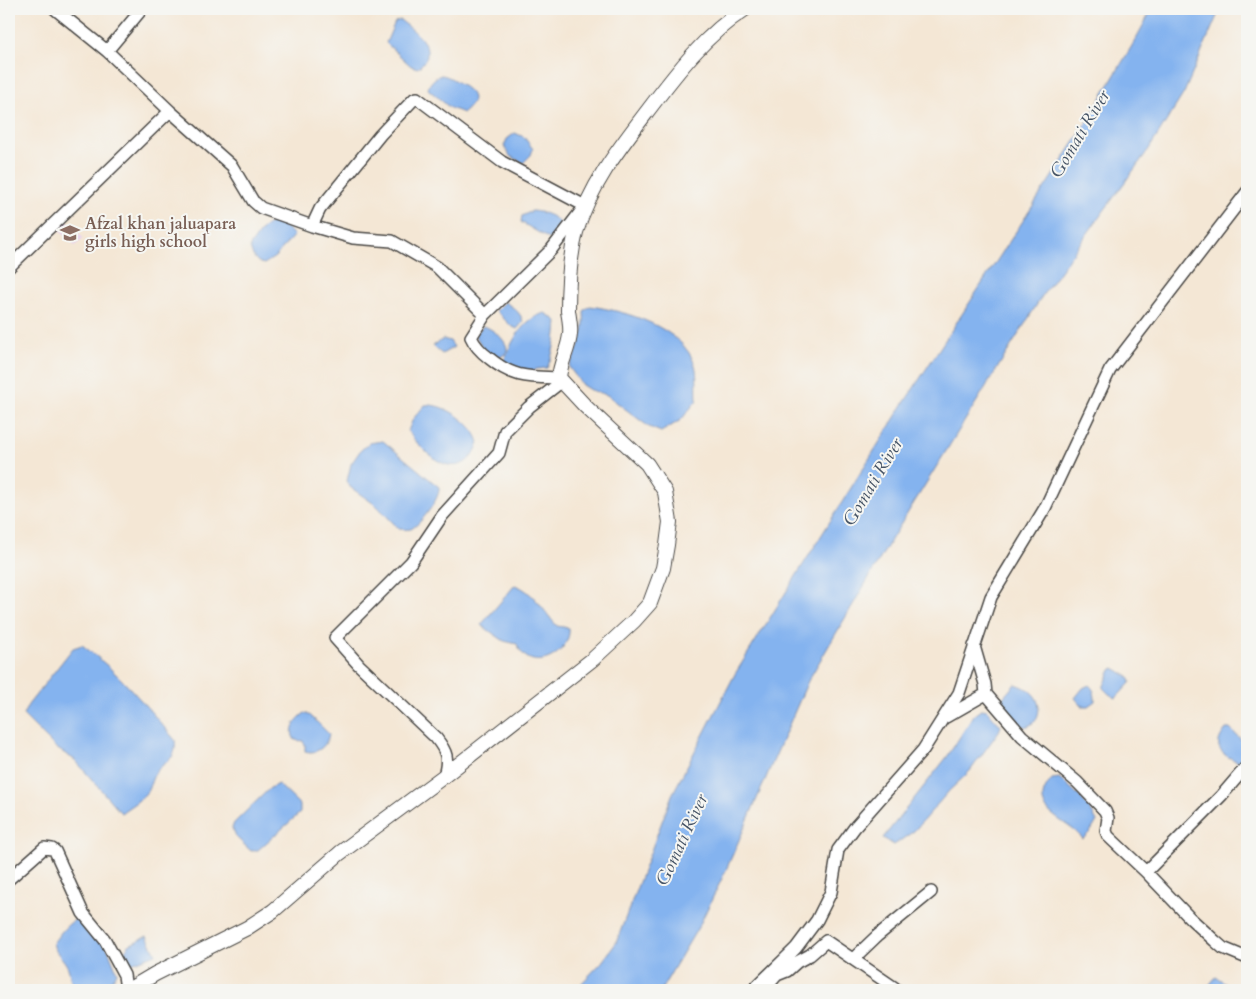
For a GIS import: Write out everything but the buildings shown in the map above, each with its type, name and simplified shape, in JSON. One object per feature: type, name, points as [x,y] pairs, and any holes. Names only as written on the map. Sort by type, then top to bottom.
[{"type":"main road","points":[[127,990],[247,928],[273,911],[340,854],[444,776],[593,659],[634,621],[650,603],[663,568],[670,522],[665,492],[647,464],[560,380],[560,369],[570,334],[568,312],[569,281],[576,234],[585,206],[596,184],[622,144],[680,69],[704,42],[735,15],[745,9]]},
{"type":"street","points":[[54,9],[107,51],[170,111],[232,166],[253,200],[261,208],[353,238],[392,241],[437,267],[485,314]]},
{"type":"street","points":[[107,51],[142,9]]},
{"type":"street","points":[[312,226],[320,209],[373,144],[417,98],[502,162],[585,206],[551,250],[485,314],[471,337],[479,349],[497,365],[512,374],[560,380]]},
{"type":"street","points":[[9,267],[170,111]]},
{"type":"street","points":[[753,990],[796,948],[817,920],[831,892],[838,850],[855,827],[923,750],[958,693],[992,597],[1045,508],[1110,370],[1247,192]]},
{"type":"street","points":[[444,776],[447,758],[445,749],[335,638],[411,562],[442,516],[499,453],[505,431],[560,380]]},
{"type":"street","points":[[974,646],[986,694],[1022,736],[1077,782],[1105,811],[1108,818],[1106,830],[1108,836],[1215,941],[1223,948],[1247,958]]},
{"type":"street","points":[[942,719],[986,694]]},
{"type":"street","points":[[1146,872],[1222,795],[1246,767]]},
{"type":"street","points":[[9,878],[44,848],[55,851],[83,913],[106,940],[124,975],[127,990]]},
{"type":"street","points":[[853,959],[877,936],[931,892]]},
{"type":"street","points":[[764,990],[777,975],[787,971],[796,962],[810,955],[826,941],[895,988]]},
{"type":"shaded area","name":"Afzal khan jaluapara girls high school","points":[[66,220],[83,238],[75,246],[58,228]]},
{"type":"water","name":"Gomati River","points":[[1152,9],[1220,9],[1184,93],[1149,149],[1044,293],[894,535],[808,681],[726,870],[700,924],[661,990],[576,990],[602,962],[616,943],[672,795],[735,674],[902,406],[1081,132]]},
{"type":"water","points":[[400,20],[422,39],[427,49],[426,58],[418,68],[411,66],[386,43],[395,22]]},
{"type":"water","points":[[441,75],[469,90],[473,100],[463,113],[450,108],[428,89],[433,80]]},
{"type":"water","points":[[515,133],[524,137],[533,149],[531,155],[523,163],[510,156],[504,146],[507,139]]},
{"type":"water","points":[[532,211],[552,216],[561,225],[558,235],[549,239],[521,222],[522,216]]},
{"type":"water","points":[[274,221],[281,223],[294,235],[275,257],[264,264],[254,257],[250,246],[262,229]]},
{"type":"water","points":[[505,302],[516,310],[522,318],[523,322],[517,329],[511,326],[496,311]]},
{"type":"water","points":[[590,306],[620,312],[651,323],[678,340],[688,352],[696,369],[697,400],[681,420],[661,432],[649,427],[607,395],[590,390],[582,385],[569,367],[583,333],[584,311]]},
{"type":"water","points":[[545,313],[557,321],[554,345],[547,368],[537,369],[527,374],[503,363],[518,333],[530,321]]},
{"type":"water","points":[[483,326],[493,331],[503,340],[507,350],[505,354],[494,358],[487,353],[475,335]]},
{"type":"water","points":[[443,339],[450,341],[454,347],[442,354],[433,346]]},
{"type":"water","points":[[425,405],[441,407],[449,411],[458,416],[472,429],[479,443],[471,456],[463,464],[453,466],[433,458],[415,441],[408,431],[413,419]]},
{"type":"water","points":[[383,441],[439,487],[437,497],[430,510],[411,529],[399,529],[377,506],[350,487],[347,481],[351,464],[360,451],[369,443]]},
{"type":"water","points":[[515,585],[528,592],[557,626],[569,628],[564,646],[549,658],[531,659],[523,654],[517,644],[504,641],[481,625]]},
{"type":"water","points":[[82,645],[120,678],[175,740],[173,755],[153,776],[148,790],[139,800],[121,813],[75,760],[56,748],[23,715],[28,705],[73,648]]},
{"type":"water","points":[[1114,668],[1129,677],[1131,682],[1116,698],[1103,688],[1111,670]]},
{"type":"water","points":[[1015,684],[1027,689],[1035,696],[1038,704],[1039,712],[1036,719],[1025,727],[1015,723],[998,705]]},
{"type":"water","points":[[1089,685],[1094,692],[1095,701],[1088,706],[1082,706],[1075,698],[1083,688]]},
{"type":"water","points":[[982,709],[987,710],[1001,726],[970,771],[949,791],[914,831],[894,845],[883,838],[947,757],[974,715]]},
{"type":"water","points":[[305,713],[311,716],[329,734],[324,746],[314,752],[305,751],[303,741],[295,740],[292,732],[294,725]]},
{"type":"water","points":[[1226,729],[1230,729],[1247,745],[1247,766],[1227,756],[1220,748],[1219,743]]},
{"type":"water","points":[[1059,778],[1080,797],[1097,821],[1083,839],[1051,813],[1043,802],[1046,788],[1052,779]]},
{"type":"water","points":[[278,784],[300,805],[300,813],[258,850],[251,851],[236,837],[232,828],[234,823],[270,788]]},
{"type":"water","points":[[80,918],[108,949],[117,972],[114,978],[100,990],[77,990],[71,982],[68,968],[54,947],[53,943],[65,928]]},
{"type":"water","points":[[147,936],[156,954],[126,965],[121,956],[129,945]]},
{"type":"water","points":[[1216,977],[1237,990],[1205,990]]},
{"type":"place","name":"Afzal khan jaluapara girls high school","points":[[70,233]]}]
